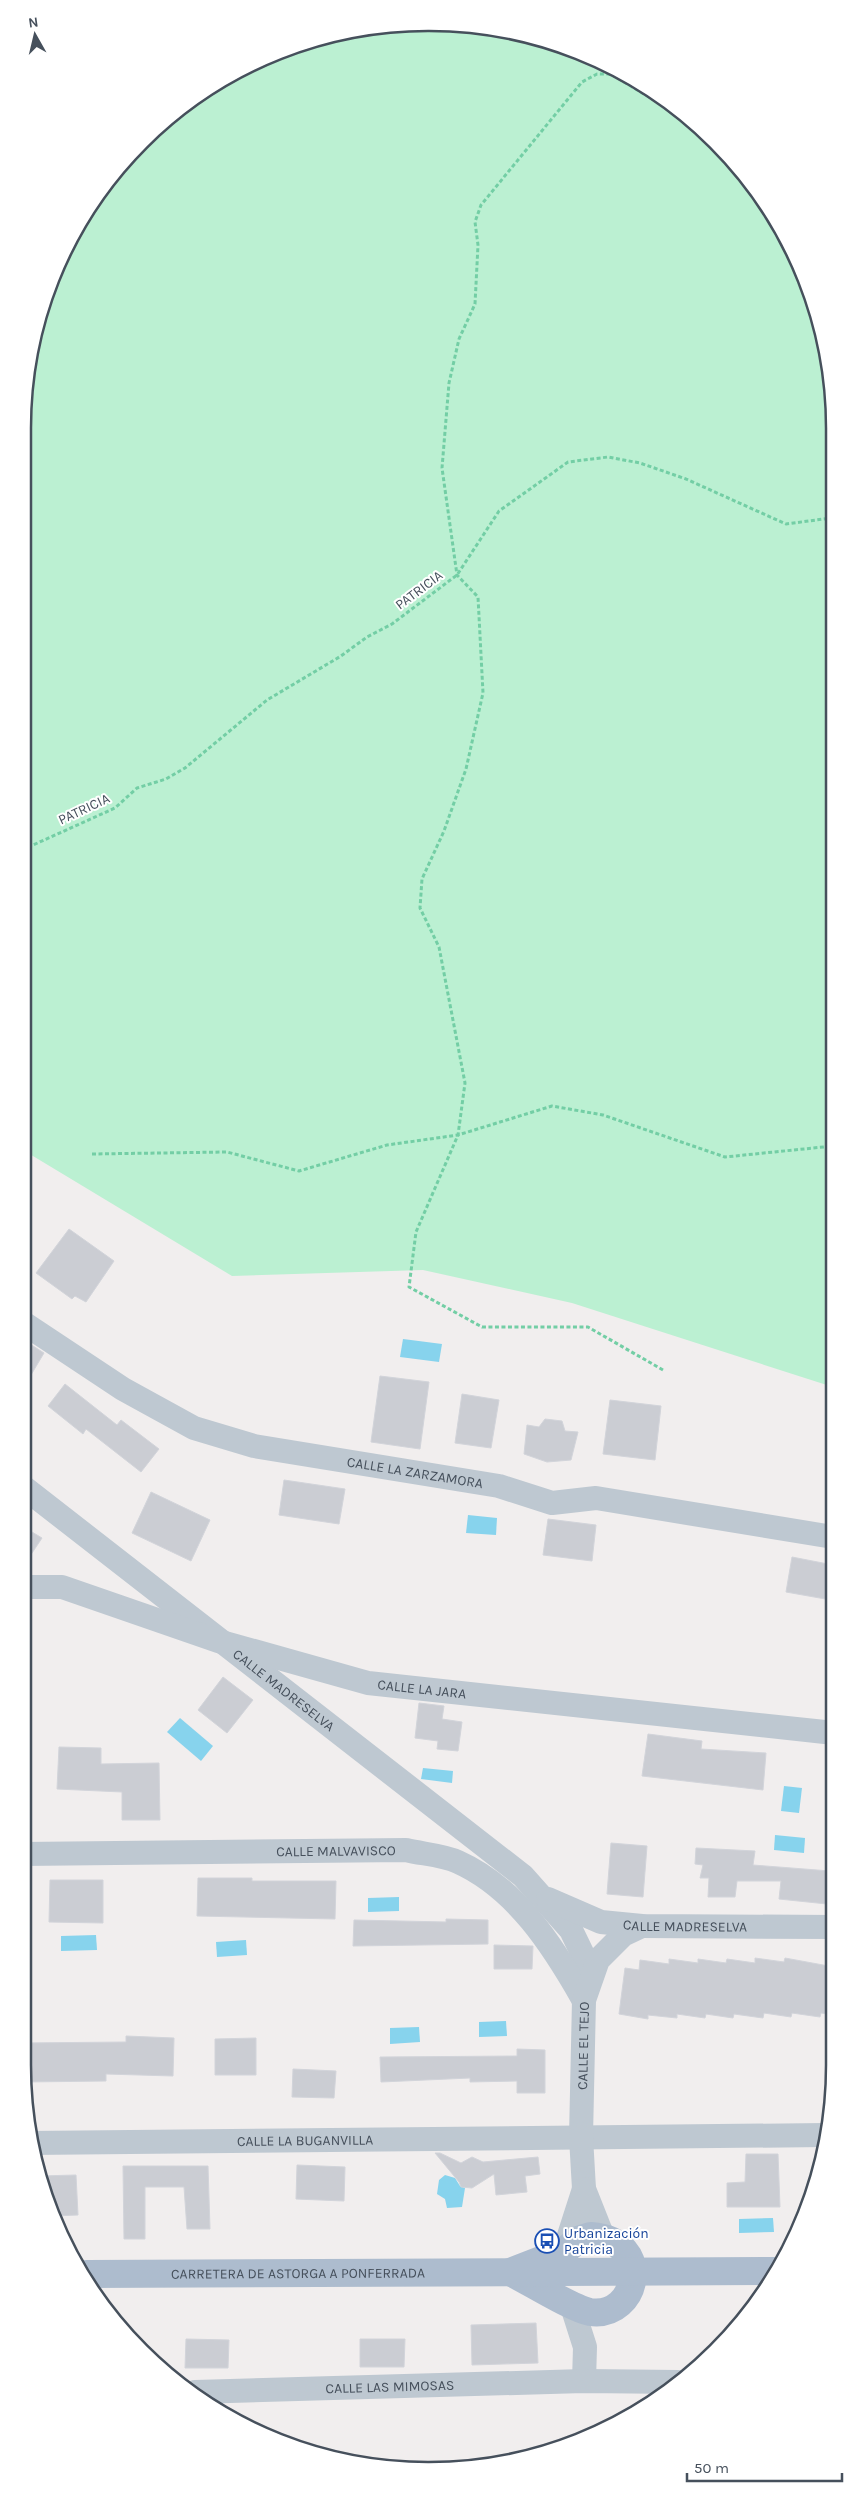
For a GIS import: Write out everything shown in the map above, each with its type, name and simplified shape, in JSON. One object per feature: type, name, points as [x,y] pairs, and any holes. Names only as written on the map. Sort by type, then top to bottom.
[{"type":"main road","name":"CARRETERA DE ASTORGA A PONFERRADA","points":[[560,2262],[578,2240],[592,2236],[620,2272],[646,2284],[692,2271]]},
{"type":"main road","name":"CARRETERA DE ASTORGA A PONFERRADA","points":[[91,2274],[510,2272],[560,2262],[620,2272],[768,2270]]},
{"type":"main road","points":[[560,2262],[560,2290],[571,2303]]},
{"type":"main road","name":"CARRETERA DE ASTORGA A PONFERRADA","points":[[510,2272],[590,2312],[601,2312],[620,2272]]},
{"type":"street","name":"CALLE LA ZARZAMORA","points":[[31,1328],[123,1389],[194,1428],[254,1446],[499,1486],[552,1503],[596,1498],[826,1536]]},
{"type":"street","name":"CALLE MADRESELVA","points":[[31,1493],[523,1876],[571,1930],[584,1958],[584,2000]]},
{"type":"street","name":"CALLE LA JARA","points":[[31,1587],[62,1587],[218,1640],[368,1683],[826,1732]]},
{"type":"street","name":"CALLE MALVAVISCO","points":[[31,1854],[406,1850],[457,1861],[489,1880],[522,1910],[560,1958],[584,2000]]},
{"type":"street","name":"CALLE MADRESELVA","points":[[542,1897],[601,1922],[642,1926],[826,1926]]},
{"type":"street","name":"CALLE EL TEJO","points":[[584,2189],[581,2137],[584,2000],[598,1960],[624,1935],[642,1926]]},
{"type":"street","name":"CALLE LA BUGANVILLA","points":[[39,2143],[819,2135]]},
{"type":"street","points":[[560,2262],[584,2189]]},
{"type":"street","points":[[584,2189],[620,2272],[585,2347]]},
{"type":"street","points":[[571,2303],[585,2347],[584,2381]]},
{"type":"street","name":"CALLE LAS MIMOSAS","points":[[203,2392],[584,2381],[667,2382]]},
{"type":"path","points":[[608,74],[597,74],[582,82],[481,205],[475,222],[478,245],[475,304],[459,338],[449,383],[442,468],[457,575],[478,597],[483,693],[466,769],[444,831],[422,879],[420,908],[439,947],[465,1084],[458,1135],[416,1232],[409,1287],[482,1326],[588,1327],[663,1370]]},
{"type":"path","name":"PATRICIA","points":[[31,846],[115,808],[137,788],[166,779],[185,768],[266,700],[341,656],[366,637],[392,624],[457,575],[499,511],[568,462],[608,457],[640,463],[686,479],[786,524],[826,519]]},
{"type":"path","points":[[92,1154],[228,1152],[299,1171],[387,1145],[458,1135],[552,1106],[603,1116],[725,1157],[826,1147]]},
{"type":"green space","points":[[428,31],[454,32],[506,39],[556,52],[581,61],[627,84],[670,113],[709,148],[744,187],[773,230],[796,276],[805,301],[818,351],[825,403],[826,428],[826,1385],[572,1303],[423,1270],[232,1276],[31,1155],[31,428],[32,403],[39,351],[52,301],[61,276],[84,230],[98,208],[113,187],[148,148],[187,113],[208,98],[230,84],[276,61],[301,52],[351,39],[403,32]]},
{"type":"water","points":[[403,1339],[442,1344],[439,1362],[400,1357]]},
{"type":"water","points":[[468,1515],[497,1518],[496,1535],[466,1533]]},
{"type":"water","points":[[180,1718],[213,1746],[201,1761],[167,1732]]},
{"type":"water","points":[[423,1768],[453,1771],[452,1783],[421,1779]]},
{"type":"water","points":[[784,1786],[802,1788],[799,1813],[781,1811]]},
{"type":"water","points":[[775,1835],[805,1838],[804,1853],[774,1850]]},
{"type":"water","points":[[399,1897],[399,1911],[368,1912],[368,1898]]},
{"type":"water","points":[[96,1935],[97,1950],[61,1951],[61,1936]]},
{"type":"water","points":[[246,1940],[247,1955],[217,1957],[216,1942]]},
{"type":"water","points":[[506,2021],[507,2036],[479,2037],[479,2022]]},
{"type":"water","points":[[419,2027],[420,2042],[390,2044],[390,2028]]},
{"type":"water","points":[[445,2175],[455,2178],[460,2186],[465,2188],[462,2207],[447,2208],[445,2199],[437,2194],[439,2180]]},
{"type":"water","points":[[773,2218],[774,2232],[739,2233],[739,2219]]},
{"type":"building","points":[[69,1229],[114,1261],[86,1302],[75,1296],[72,1299],[36,1273]]},
{"type":"building","points":[[31,1345],[44,1353],[31,1375]]},
{"type":"building","points":[[380,1376],[429,1382],[420,1449],[371,1442]]},
{"type":"building","points":[[65,1384],[117,1425],[121,1420],[159,1449],[141,1472],[86,1429],[83,1434],[48,1406]]},
{"type":"building","points":[[462,1394],[499,1400],[491,1448],[455,1443]]},
{"type":"building","points":[[610,1400],[661,1406],[655,1460],[603,1454]]},
{"type":"building","points":[[545,1419],[562,1421],[565,1431],[578,1432],[571,1460],[547,1462],[524,1454],[527,1425],[539,1427]]},
{"type":"building","points":[[284,1480],[345,1489],[339,1524],[279,1515]]},
{"type":"building","points":[[151,1492],[210,1520],[191,1561],[132,1533]]},
{"type":"building","points":[[548,1519],[596,1525],[592,1561],[543,1555]]},
{"type":"building","points":[[31,1531],[42,1538],[31,1554]]},
{"type":"building","points":[[792,1557],[826,1564],[826,1599],[786,1592]]},
{"type":"building","points":[[223,1677],[253,1700],[227,1733],[198,1710]]},
{"type":"building","points":[[419,1703],[444,1706],[442,1719],[462,1722],[458,1751],[437,1749],[438,1741],[415,1738]]},
{"type":"building","points":[[648,1734],[702,1741],[701,1749],[766,1753],[763,1790],[642,1776]]},
{"type":"building","points":[[59,1747],[101,1748],[101,1764],[159,1763],[160,1820],[122,1820],[122,1792],[57,1789]]},
{"type":"building","points":[[611,1843],[647,1846],[643,1897],[607,1894]]},
{"type":"building","points":[[696,1848],[755,1851],[753,1865],[826,1871],[826,1904],[779,1899],[781,1881],[737,1881],[735,1897],[708,1897],[709,1878],[700,1878],[703,1865],[695,1864]]},
{"type":"building","points":[[198,1878],[252,1878],[252,1881],[336,1881],[335,1919],[197,1916]]},
{"type":"building","points":[[50,1880],[103,1880],[103,1923],[49,1922]]},
{"type":"building","points":[[446,1919],[488,1920],[488,1944],[353,1946],[354,1920],[446,1922]]},
{"type":"building","points":[[494,1945],[533,1946],[532,1969],[494,1969]]},
{"type":"building","points":[[755,1958],[784,1962],[785,1958],[826,1966],[826,2014],[821,2013],[820,2017],[792,2013],[791,2017],[764,2013],[763,2018],[734,2014],[733,2018],[706,2014],[705,2018],[677,2014],[677,2018],[648,2015],[648,2019],[619,2014],[625,1968],[639,1970],[640,1960],[669,1964],[669,1959],[698,1963],[698,1959],[726,1963],[727,1959],[755,1963]]},
{"type":"building","points":[[126,2036],[174,2038],[173,2076],[106,2074],[106,2081],[32,2082],[31,2043],[126,2042]]},
{"type":"building","points":[[256,2038],[256,2075],[215,2075],[215,2039]]},
{"type":"building","points":[[517,2049],[545,2050],[545,2093],[517,2093],[517,2081],[470,2082],[470,2078],[381,2082],[380,2057],[517,2056]]},
{"type":"building","points":[[293,2069],[336,2071],[334,2098],[292,2097]]},
{"type":"building","points":[[435,2153],[440,2153],[461,2163],[472,2157],[483,2162],[538,2157],[540,2174],[525,2176],[527,2192],[496,2195],[494,2174],[472,2188],[461,2187]]},
{"type":"building","points":[[746,2154],[778,2154],[780,2207],[727,2207],[727,2183],[745,2182]]},
{"type":"building","points":[[297,2165],[345,2167],[344,2201],[296,2199]]},
{"type":"building","points":[[123,2166],[208,2166],[210,2229],[187,2229],[184,2187],[145,2187],[145,2239],[124,2239]]},
{"type":"building","points":[[76,2175],[78,2215],[61,2216],[47,2176]]},
{"type":"building","points":[[536,2323],[538,2363],[472,2365],[471,2325]]},
{"type":"building","points":[[186,2339],[229,2340],[228,2368],[185,2368]]},
{"type":"building","points":[[360,2339],[405,2339],[404,2367],[360,2367]]},
{"type":"place","name":"Urbanización Patricia","points":[[547,2241]]}]
